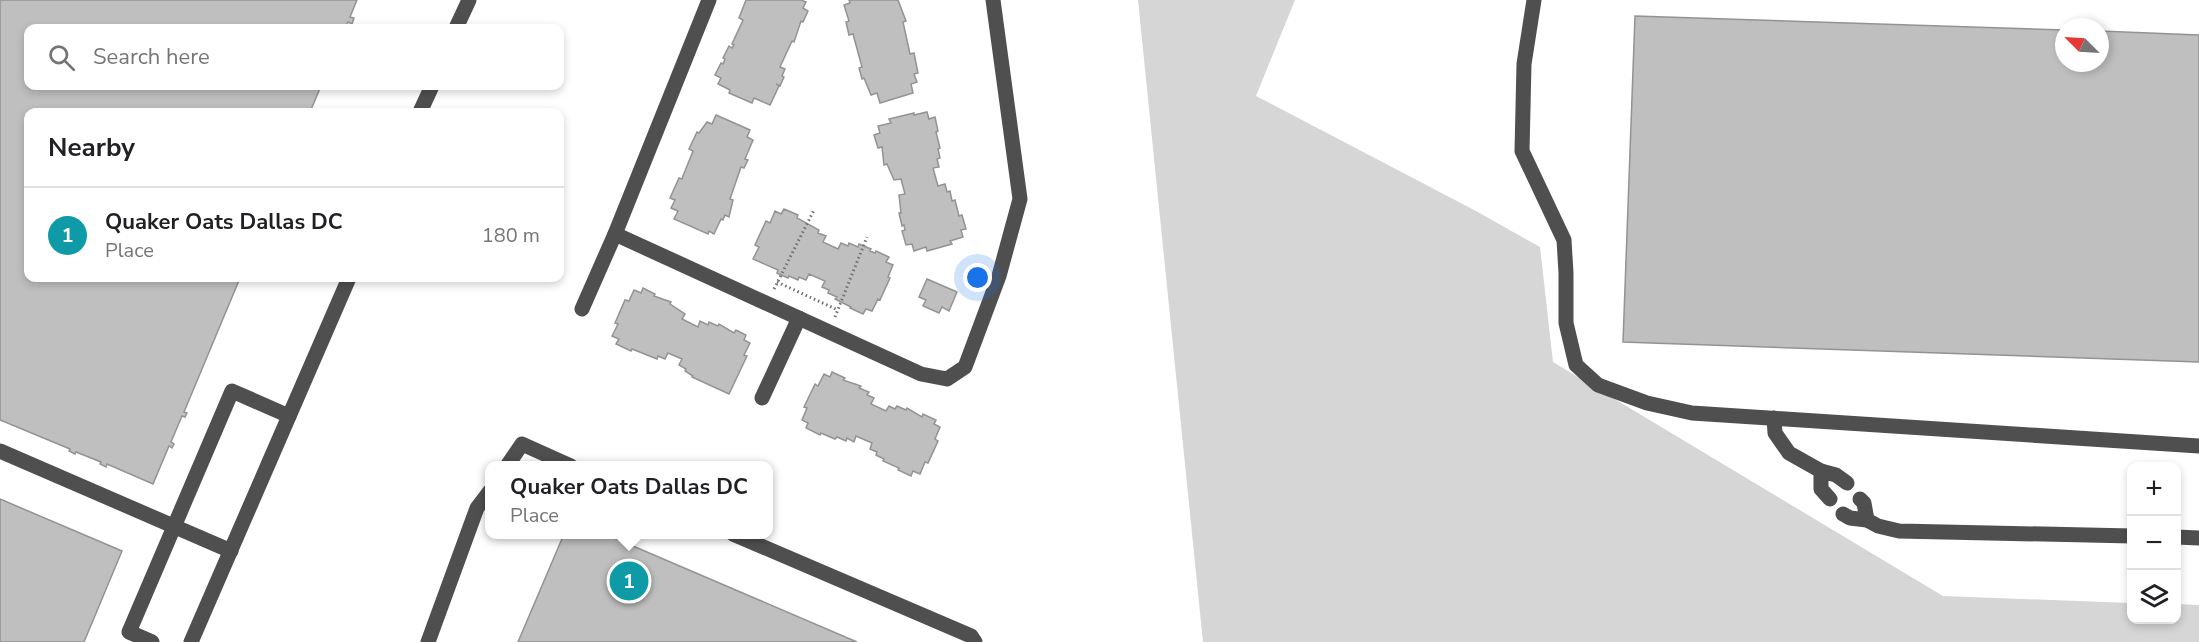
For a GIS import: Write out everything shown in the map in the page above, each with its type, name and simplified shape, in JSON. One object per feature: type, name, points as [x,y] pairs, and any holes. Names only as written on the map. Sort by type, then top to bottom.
[{"type":"lane","points":[[458,24],[469,0]]},
{"type":"lane","points":[[582,309],[615,234],[709,0]]},
{"type":"lane","points":[[615,234],[921,374],[946,379],[965,367],[999,276],[1020,199],[993,0]]},
{"type":"lane","points":[[1534,0],[1524,64],[1522,151],[1564,240],[1566,323],[1576,365],[1598,385],[1647,403],[1692,413],[2199,446]]},
{"type":"lane","points":[[422,108],[430,90]]},
{"type":"lane","points":[[191,642],[347,282]]},
{"type":"lane","points":[[762,398],[799,318]]},
{"type":"lane","points":[[153,642],[129,632],[232,391],[289,416]]},
{"type":"lane","points":[[1774,418],[1775,433],[1789,453],[1821,471],[1836,475],[1847,483]]},
{"type":"lane","points":[[510,461],[522,444],[562,461]]},
{"type":"lane","points":[[0,451],[231,551]]},
{"type":"lane","points":[[1821,471],[1821,489],[1830,499]]},
{"type":"lane","points":[[428,642],[477,508],[485,497]]},
{"type":"lane","points":[[1860,499],[1864,503],[1867,520]]},
{"type":"lane","points":[[1843,513],[1850,518],[1867,520],[1878,526],[1899,531],[2127,536]]},
{"type":"lane","points":[[2181,537],[2199,538]]},
{"type":"lane","points":[[745,539],[971,636],[975,642]]},
{"type":"path","points":[[766,304],[814,210]]},
{"type":"path","points":[[829,332],[867,237]]},
{"type":"path","points":[[777,282],[838,310]]},
{"type":"shaded area","points":[[1138,0],[1295,0],[1256,96],[1540,247],[1553,362],[1943,596],[2127,603],[2127,624],[2181,624],[2181,604],[2199,605],[2199,642],[1203,642]]},
{"type":"building","points":[[0,0],[357,0],[350,17],[354,18],[352,24],[348,22],[347,24],[24,24],[24,90],[319,90],[312,108],[24,108],[24,282],[238,282],[184,412],[187,413],[185,417],[182,416],[171,442],[174,444],[172,448],[169,446],[153,484],[107,464],[106,467],[100,464],[101,462],[76,452],[75,454],[69,451],[70,449],[0,420]]},
{"type":"building","points":[[746,0],[801,0],[806,2],[803,8],[808,11],[780,67],[785,69],[782,76],[784,77],[780,86],[776,84],[779,86],[770,105],[754,98],[752,103],[729,93],[730,90],[718,84],[721,78],[715,75],[721,63],[723,64],[725,59],[723,58],[729,46],[732,48],[734,45],[732,44],[743,20],[739,18]]},
{"type":"building","points":[[849,0],[898,0],[906,21],[903,22],[910,54],[914,53],[918,73],[914,74],[917,82],[911,84],[913,93],[880,103],[877,93],[871,95],[864,78],[862,79],[859,68],[862,67],[853,34],[849,35],[846,22],[849,21],[844,5],[850,3]]},
{"type":"building","points":[[1635,16],[2055,30],[2055,72],[2109,72],[2109,31],[2199,35],[2199,362],[1623,342]]},
{"type":"building","points":[[927,112],[929,119],[935,117],[938,131],[936,132],[940,148],[938,149],[940,158],[937,159],[939,167],[933,168],[938,186],[945,184],[947,192],[950,191],[952,201],[955,200],[959,216],[962,215],[966,229],[961,230],[963,237],[950,241],[952,244],[927,251],[926,247],[914,251],[912,244],[906,245],[902,231],[905,230],[899,213],[901,213],[899,195],[905,194],[901,179],[894,180],[887,164],[884,165],[882,147],[878,148],[874,135],[880,133],[878,126],[891,123],[889,119]]},
{"type":"building","points":[[716,115],[750,130],[747,137],[753,140],[745,159],[748,160],[744,168],[741,167],[730,199],[733,200],[729,217],[725,215],[714,234],[709,231],[708,234],[674,219],[678,211],[671,208],[675,200],[670,198],[679,178],[682,179],[693,151],[689,149],[697,132],[699,133],[707,122],[712,124]]},
{"type":"building","points":[[784,209],[798,215],[797,218],[819,230],[818,233],[826,236],[823,242],[838,249],[841,243],[848,246],[849,243],[858,247],[859,244],[871,249],[870,251],[875,253],[876,251],[889,257],[886,262],[893,265],[888,277],[890,278],[872,311],[866,309],[863,314],[850,308],[828,293],[829,290],[822,287],[825,281],[809,274],[806,280],[799,277],[798,280],[789,276],[788,278],[777,273],[778,270],[753,259],[759,247],[755,245],[766,221],[770,223],[775,211],[781,214]]},
{"type":"building","points":[[927,279],[957,292],[949,311],[942,307],[939,313],[923,306],[926,300],[919,297]]},
{"type":"building","points":[[643,288],[655,294],[654,296],[671,302],[670,304],[685,314],[682,319],[698,327],[700,321],[708,325],[709,322],[718,326],[719,324],[734,333],[736,330],[746,335],[744,340],[750,343],[744,355],[747,356],[729,394],[692,377],[685,371],[686,369],[679,365],[682,359],[668,353],[665,359],[658,356],[657,359],[616,344],[619,339],[612,336],[625,300],[629,301],[634,290],[641,293]]},
{"type":"building","points":[[832,372],[845,378],[843,380],[861,386],[859,388],[869,392],[867,395],[874,398],[871,404],[886,411],[889,406],[895,409],[897,406],[906,410],[907,408],[922,417],[923,414],[936,420],[934,424],[940,427],[935,439],[938,441],[920,474],[913,471],[911,476],[898,470],[899,468],[883,461],[884,459],[876,455],[877,452],[870,449],[872,443],[856,436],[854,442],[847,438],[846,441],[821,433],[820,435],[806,428],[808,423],[802,420],[807,408],[804,407],[815,384],[818,386],[824,374],[830,377]]},
{"type":"building","points":[[0,499],[122,551],[84,642],[0,642]]},
{"type":"building","points":[[562,539],[617,539],[857,642],[518,642]]},
{"type":"place","name":"Quaker Oats Dallas DC","points":[[629,581]]}]
